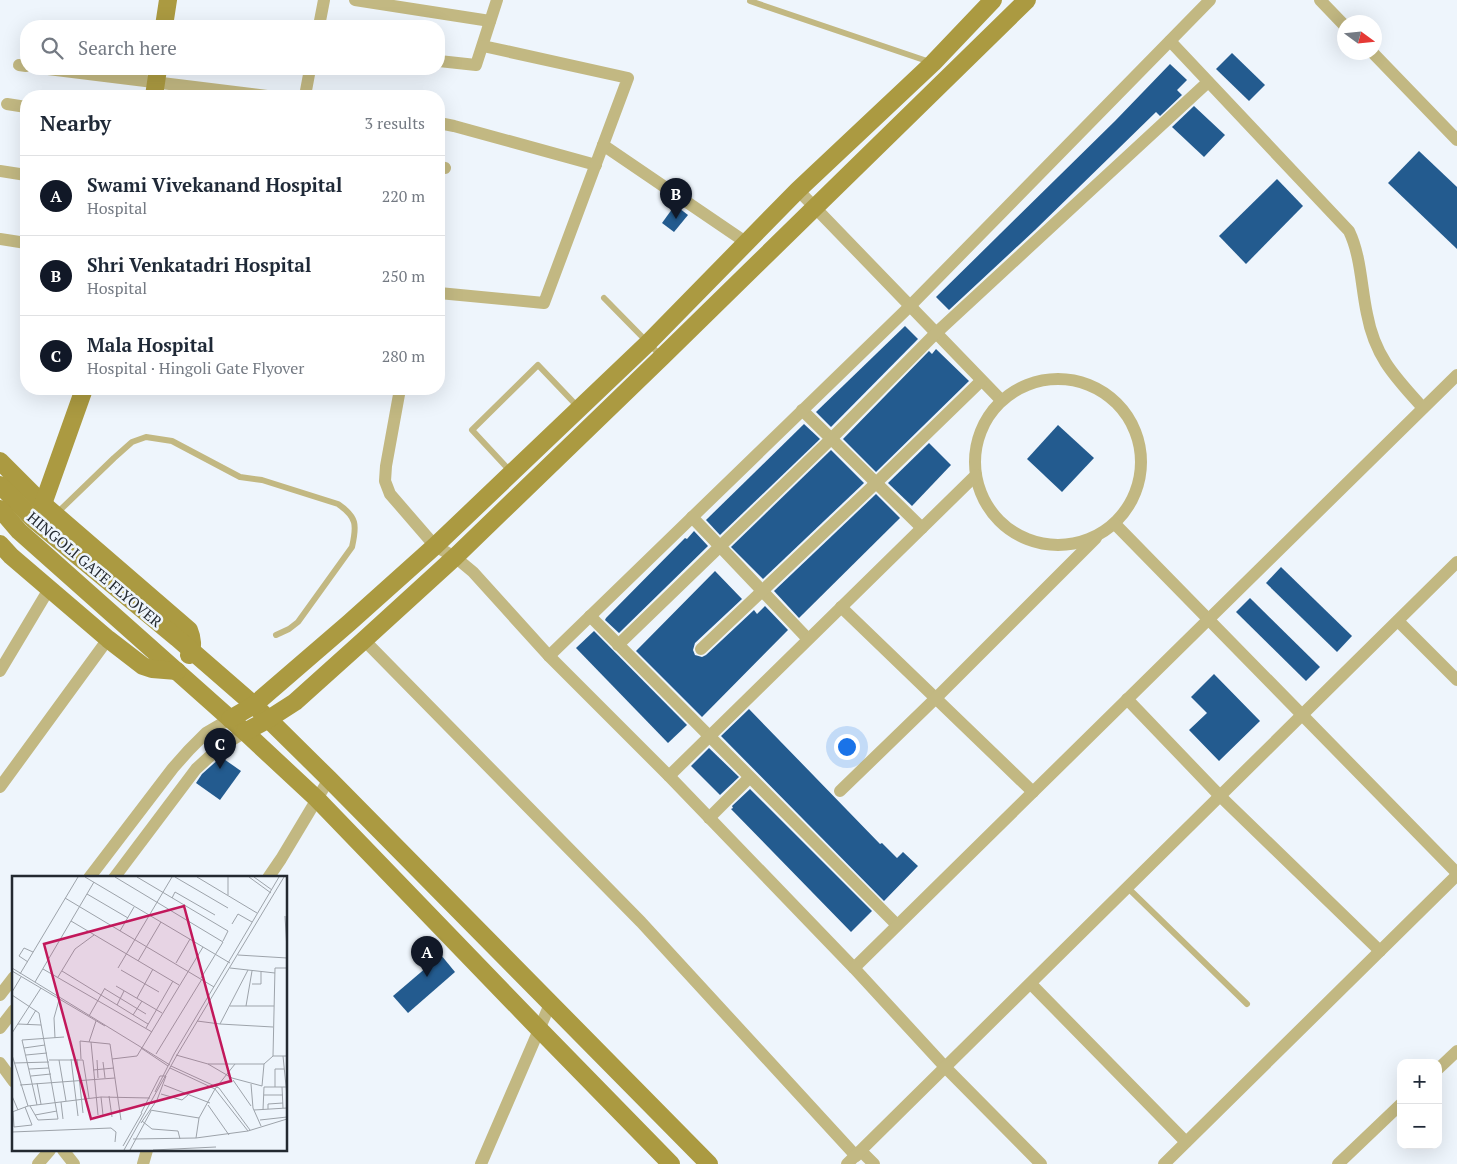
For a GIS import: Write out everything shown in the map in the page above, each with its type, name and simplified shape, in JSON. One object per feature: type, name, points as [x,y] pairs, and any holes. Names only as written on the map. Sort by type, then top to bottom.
[{"type":"main road","points":[[165,20],[168,0]]},
{"type":"main road","points":[[245,732],[268,720],[295,702],[455,557],[1027,0]]},
{"type":"main road","points":[[230,719],[254,706],[436,546],[648,343],[798,190],[933,63],[988,1]]},
{"type":"main road","points":[[49,509],[82,395]]},
{"type":"main road","points":[[0,460],[49,509],[189,630],[192,651],[177,671],[152,669],[143,666],[49,589],[0,544]]},
{"type":"main road","name":"HINGOLI GATE FLYOVER","points":[[0,485],[33,519],[192,651],[254,706],[329,779],[710,1164]]},
{"type":"main road","name":"HINGOLI GATE FLYOVER","points":[[0,510],[19,531],[245,732],[317,799],[671,1164]]},
{"type":"street","points":[[320,20],[324,0]]},
{"type":"street","points":[[355,0],[490,21]]},
{"type":"street","points":[[445,62],[474,66],[478,63],[497,0]]},
{"type":"street","points":[[549,656],[909,306],[1210,0]]},
{"type":"street","points":[[1320,0],[1337,18]]},
{"type":"street","points":[[1170,42],[1349,231],[1355,243],[1367,316],[1379,353],[1393,375],[1423,408]]},
{"type":"street","points":[[445,294],[544,303],[628,78],[483,46]]},
{"type":"street","points":[[1380,60],[1457,140]]},
{"type":"street","points":[[98,75],[220,90]]},
{"type":"street","points":[[306,90],[309,75]]},
{"type":"street","points":[[618,646],[936,334],[1208,82]]},
{"type":"street","points":[[7,104],[20,106]]},
{"type":"street","points":[[445,125],[596,165]]},
{"type":"street","points":[[603,145],[747,243]]},
{"type":"street","points":[[0,171],[20,174]]},
{"type":"street","points":[[798,190],[1001,400]]},
{"type":"street","points":[[0,239],[20,242]]},
{"type":"street","points":[[854,968],[1457,375]]},
{"type":"street","points":[[840,791],[1099,535],[1115,524],[1132,501],[1140,479],[1141,451],[1127,415],[1110,396],[1090,384],[1070,378],[1046,378],[1018,388],[993,408],[981,428],[975,450],[974,465],[978,487],[985,504],[1006,529],[1028,541],[1048,546],[1069,545],[1099,535]]},
{"type":"street","points":[[701,649],[876,484],[981,381]]},
{"type":"street","points":[[399,395],[386,466],[385,481],[390,494],[436,546],[455,557],[473,572],[549,656],[710,818],[854,968],[946,1068],[1041,1164]]},
{"type":"street","points":[[802,410],[922,528]]},
{"type":"street","points":[[669,776],[976,475]]},
{"type":"street","points":[[692,517],[808,639]]},
{"type":"street","points":[[1115,524],[1457,874],[1164,1164]]},
{"type":"street","points":[[854,1157],[1457,562]]},
{"type":"street","points":[[0,671],[49,589]]},
{"type":"street","points":[[841,607],[1033,792]]},
{"type":"street","points":[[590,616],[708,737],[898,925]]},
{"type":"street","points":[[1398,621],[1457,680]]},
{"type":"street","points":[[0,787],[108,639]]},
{"type":"street","points":[[364,640],[641,922],[854,1157],[874,1164]]},
{"type":"street","points":[[1127,699],[1220,796],[1380,951]]},
{"type":"street","points":[[91,876],[173,768],[206,733],[230,719]]},
{"type":"street","points":[[116,876],[196,769],[220,747],[245,732]]},
{"type":"street","points":[[710,818],[749,778]]},
{"type":"street","points":[[269,876],[329,779]]},
{"type":"street","points":[[0,995],[12,980]]},
{"type":"street","points":[[1031,984],[1186,1142]]},
{"type":"street","points":[[481,1164],[551,1002]]},
{"type":"street","points":[[0,1028],[12,1013]]},
{"type":"street","points":[[1442,1065],[1457,1051]]},
{"type":"street","points":[[0,1063],[12,1079]]},
{"type":"street","points":[[1338,1164],[1397,1108]]},
{"type":"street","points":[[38,1164],[48,1152]]},
{"type":"street","points":[[65,1152],[74,1164]]},
{"type":"lane","points":[[750,1],[933,63]]},
{"type":"lane","points":[[604,298],[662,357]]},
{"type":"lane","points":[[512,473],[472,430],[538,364],[579,409]]},
{"type":"lane","points":[[49,509],[132,442],[146,437],[172,441],[240,477],[262,480],[338,504],[348,511],[355,521],[352,547],[298,622],[276,635]]},
{"type":"lane","points":[[1128,888],[1247,1004]]},
{"type":"building","points":[[1232,53],[1265,85],[1249,101],[1216,69]]},
{"type":"building","points":[[1170,64],[1187,80],[1177,90],[1182,95],[1160,116],[1156,112],[1035,230],[949,310],[936,297],[1115,121]]},
{"type":"building","points":[[1194,106],[1225,135],[1204,157],[1172,127]]},
{"type":"building","points":[[1419,151],[1457,187],[1457,249],[1388,183]]},
{"type":"building","points":[[1277,179],[1303,206],[1246,264],[1219,236]]},
{"type":"building","points":[[675,205],[688,215],[674,232],[662,223]]},
{"type":"building","points":[[905,326],[918,339],[831,427],[816,412]]},
{"type":"building","points":[[936,349],[969,381],[876,472],[843,439],[929,351],[932,354]]},
{"type":"building","points":[[804,424],[820,439],[720,535],[706,520]]},
{"type":"building","points":[[1058,425],[1094,458],[1062,492],[1027,459]]},
{"type":"building","points":[[929,443],[951,465],[912,506],[888,483]]},
{"type":"building","points":[[831,450],[864,483],[763,579],[731,547]]},
{"type":"building","points":[[876,494],[900,518],[799,618],[774,591]]},
{"type":"building","points":[[694,531],[708,546],[619,633],[605,620],[606,618]]},
{"type":"building","points":[[1281,567],[1352,636],[1337,652],[1266,583]]},
{"type":"building","points":[[715,571],[742,599],[695,643],[693,650],[695,655],[702,657],[706,655],[754,610],[757,614],[765,606],[788,630],[702,717],[636,651]]},
{"type":"building","points":[[1250,598],[1320,667],[1306,681],[1236,612]]},
{"type":"building","points":[[594,631],[687,725],[668,743],[576,648]]},
{"type":"building","points":[[1214,674],[1260,721],[1219,761],[1189,730],[1207,713],[1191,697]]},
{"type":"building","points":[[749,709],[880,844],[882,843],[897,858],[903,852],[918,866],[884,901],[721,736]]},
{"type":"building","points":[[709,748],[739,777],[720,795],[691,766]]},
{"type":"building","points":[[221,757],[241,771],[220,800],[196,783],[202,774]]},
{"type":"building","points":[[750,789],[872,911],[851,932],[731,809]]},
{"type":"building","points":[[441,955],[455,972],[408,1013],[393,996]]},
{"type":"place","name":"Shri Venkatadri Hospital","points":[[676,219]]},
{"type":"place","name":"Mala Hospital","points":[[220,769]]},
{"type":"place","name":"Swami Vivekanand Hospital","points":[[427,977]]}]
